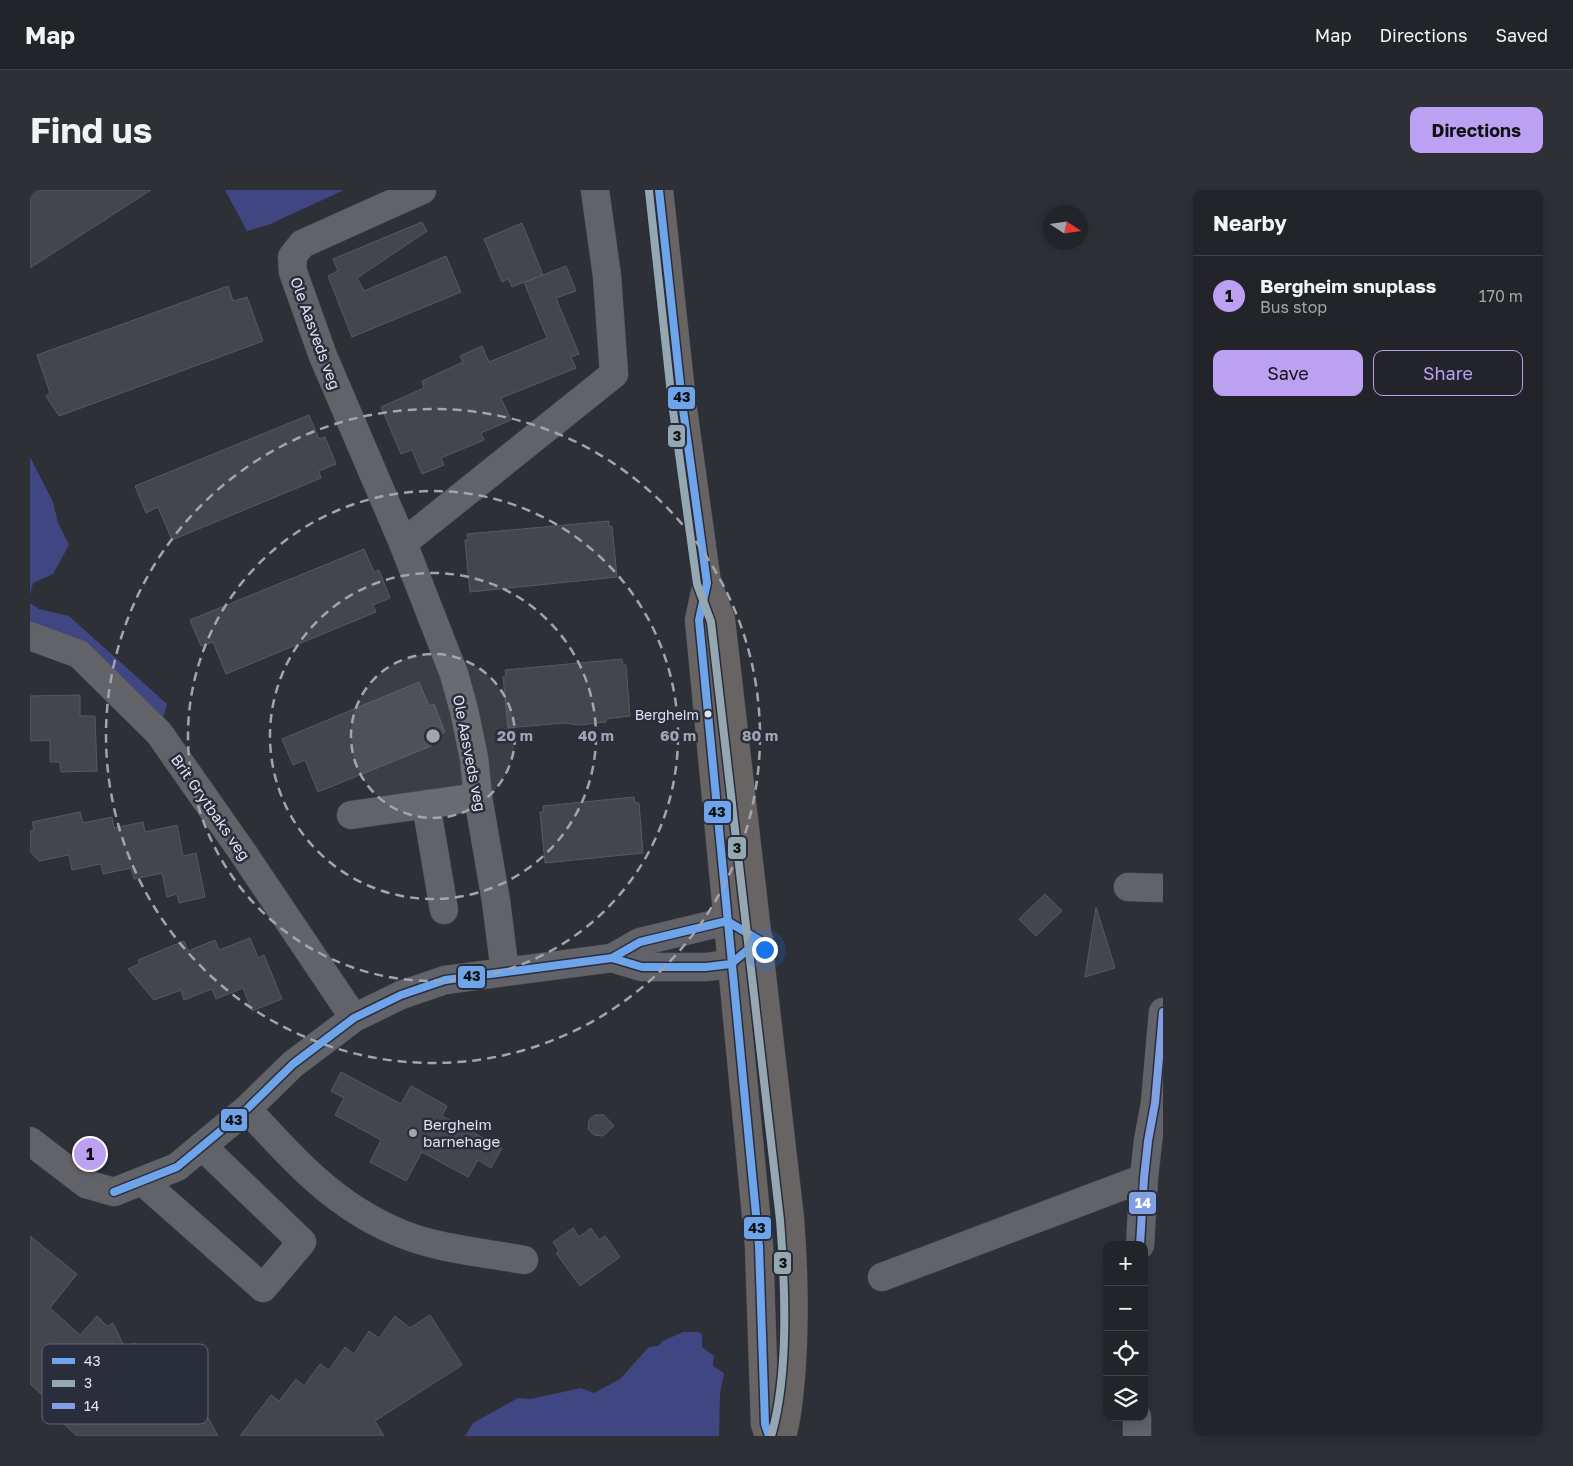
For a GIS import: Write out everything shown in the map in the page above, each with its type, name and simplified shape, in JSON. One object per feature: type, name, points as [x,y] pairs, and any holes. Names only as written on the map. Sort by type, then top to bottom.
[{"type":"main road","points":[[660,190],[682,402],[707,583],[721,620],[790,1219],[794,1301],[792,1359],[788,1419],[782,1436]]},
{"type":"main road","points":[[707,583],[699,620],[759,1246],[765,1424],[769,1436]]},
{"type":"street","name":"Ole Aasveds veg","points":[[422,190],[302,244],[292,257],[293,272],[323,356],[404,543],[454,674],[474,758],[478,797],[496,901],[505,972]]},
{"type":"street","points":[[404,543],[614,374],[607,276],[595,190]]},
{"type":"street","name":"Brit Grytbaks veg","points":[[30,636],[79,654],[159,733],[241,850],[354,1018]]},
{"type":"street","points":[[351,814],[478,797]]},
{"type":"street","points":[[426,804],[444,910]]},
{"type":"street","points":[[1128,887],[1163,888]]},
{"type":"street","points":[[30,1141],[86,1184],[114,1192],[177,1167],[247,1108],[293,1064],[354,1018],[401,995],[445,980],[612,958],[640,942],[727,921],[758,940],[731,964],[706,967],[642,967],[612,958]]},
{"type":"street","points":[[1140,1241],[1144,1178],[1155,1103],[1163,1012]]},
{"type":"street","points":[[247,1108],[298,1165],[325,1189],[357,1212],[396,1232],[441,1245],[524,1260]]},
{"type":"street","points":[[142,1181],[263,1288],[302,1242],[202,1146]]},
{"type":"street","points":[[882,1277],[1144,1178]]},
{"type":"street","points":[[1136,1436],[1137,1421]]},
{"type":"shaded area","points":[[225,190],[344,190],[268,225],[247,231]]},
{"type":"shaded area","points":[[30,457],[53,502],[58,523],[69,545],[53,574],[33,583],[30,595]]},
{"type":"shaded area","points":[[30,603],[39,609],[69,616],[167,704],[159,733],[79,654],[30,636]]},
{"type":"shaded area","points":[[683,1332],[698,1332],[702,1334],[702,1347],[714,1356],[713,1366],[724,1373],[720,1393],[719,1436],[465,1436],[473,1423],[518,1398],[531,1399],[581,1388],[594,1393],[620,1379],[649,1347],[658,1346],[663,1341]]},
{"type":"building","points":[[30,190],[151,190],[30,268]]},
{"type":"building","points":[[422,222],[427,231],[357,278],[364,291],[446,256],[461,292],[352,337],[328,276],[338,271],[333,259]]},
{"type":"building","points":[[522,223],[543,275],[566,266],[576,291],[556,298],[579,354],[571,357],[576,368],[501,398],[511,420],[481,433],[484,440],[441,458],[444,465],[422,474],[412,450],[401,454],[381,407],[424,388],[422,381],[463,362],[460,356],[482,346],[489,362],[547,338],[524,282],[512,287],[508,279],[502,282],[484,239]]},
{"type":"building","points":[[228,286],[233,301],[247,297],[263,341],[59,416],[46,396],[50,393],[37,355]]},
{"type":"building","points":[[309,415],[319,439],[325,437],[336,464],[319,471],[321,478],[172,540],[158,507],[146,513],[135,486]]},
{"type":"building","points":[[609,521],[609,527],[612,526],[617,577],[470,592],[465,540],[468,540],[467,534]]},
{"type":"building","points":[[364,549],[374,572],[379,570],[390,598],[373,605],[376,612],[226,674],[213,642],[201,646],[190,620]]},
{"type":"building","points":[[622,659],[623,665],[626,665],[630,716],[606,719],[606,722],[581,725],[563,723],[508,728],[503,677],[506,676],[505,670]]},
{"type":"building","points":[[419,682],[429,706],[434,704],[445,732],[428,739],[431,746],[318,792],[305,760],[293,765],[282,739]]},
{"type":"building","points":[[80,695],[80,716],[95,716],[97,771],[61,772],[60,762],[50,762],[50,740],[30,741],[30,696]]},
{"type":"building","points":[[634,797],[635,803],[639,803],[643,853],[545,863],[540,812],[543,812],[543,806]]},
{"type":"building","points":[[80,812],[83,823],[112,817],[114,828],[143,822],[145,832],[177,825],[183,856],[196,853],[205,897],[179,903],[177,894],[167,897],[162,873],[134,879],[131,868],[103,874],[101,864],[72,870],[69,855],[39,861],[30,851],[30,831],[34,830],[32,822]]},
{"type":"building","points":[[1045,894],[1062,911],[1036,936],[1019,919]]},
{"type":"building","points":[[1096,907],[1115,968],[1085,977]]},
{"type":"building","points":[[250,938],[258,958],[264,955],[282,999],[252,1011],[243,988],[216,999],[212,989],[184,1000],[181,990],[154,1000],[128,969],[139,964],[138,960],[184,941],[188,951],[215,940],[219,950]]},
{"type":"building","points":[[341,1072],[401,1104],[411,1086],[447,1106],[442,1116],[502,1148],[491,1168],[478,1160],[468,1177],[422,1152],[406,1181],[370,1162],[381,1140],[335,1115],[344,1098],[331,1091]]},
{"type":"building","points":[[595,1115],[604,1115],[614,1126],[603,1136],[594,1135],[588,1129],[589,1120]]},
{"type":"building","points":[[573,1228],[579,1237],[591,1228],[599,1240],[605,1236],[620,1257],[580,1286],[556,1253],[559,1251],[553,1242]]},
{"type":"building","points":[[30,1236],[77,1274],[50,1308],[80,1335],[97,1316],[107,1326],[113,1323],[123,1344],[42,1344],[42,1395],[30,1384]]},
{"type":"building","points":[[430,1315],[462,1365],[375,1421],[384,1436],[240,1436],[271,1395],[279,1401],[296,1379],[304,1386],[320,1364],[329,1370],[345,1347],[354,1354],[369,1331],[379,1338],[395,1316],[410,1328]]},
{"type":"building","points":[[208,1418],[218,1436],[77,1436],[64,1424],[208,1424]]},
{"type":"transit line","name":"43","points":[[659,190],[682,402],[707,583],[699,620],[759,1246],[765,1424],[769,1436]]},
{"type":"transit line","name":"3","points":[[649,191],[672,403],[697,584],[711,622],[780,1220],[784,1300],[783,1355],[781,1383],[772,1433]]},
{"type":"transit line","name":"43","points":[[727,921],[759,940],[731,964],[706,967],[642,967],[612,958],[640,942],[727,921]]},
{"type":"transit line","name":"43","points":[[114,1192],[177,1167],[247,1109],[293,1064],[354,1018],[401,995],[445,980],[612,958]]},
{"type":"transit line","name":"14","points":[[1140,1241],[1144,1178],[1155,1103],[1163,1012]]},
{"type":"place","name":"Bergheim","points":[[708,714]]},
{"type":"place","name":"Bergheim barnehage","points":[[413,1133]]},
{"type":"place","name":"Bergheim snuplass","points":[[90,1154]]}]
